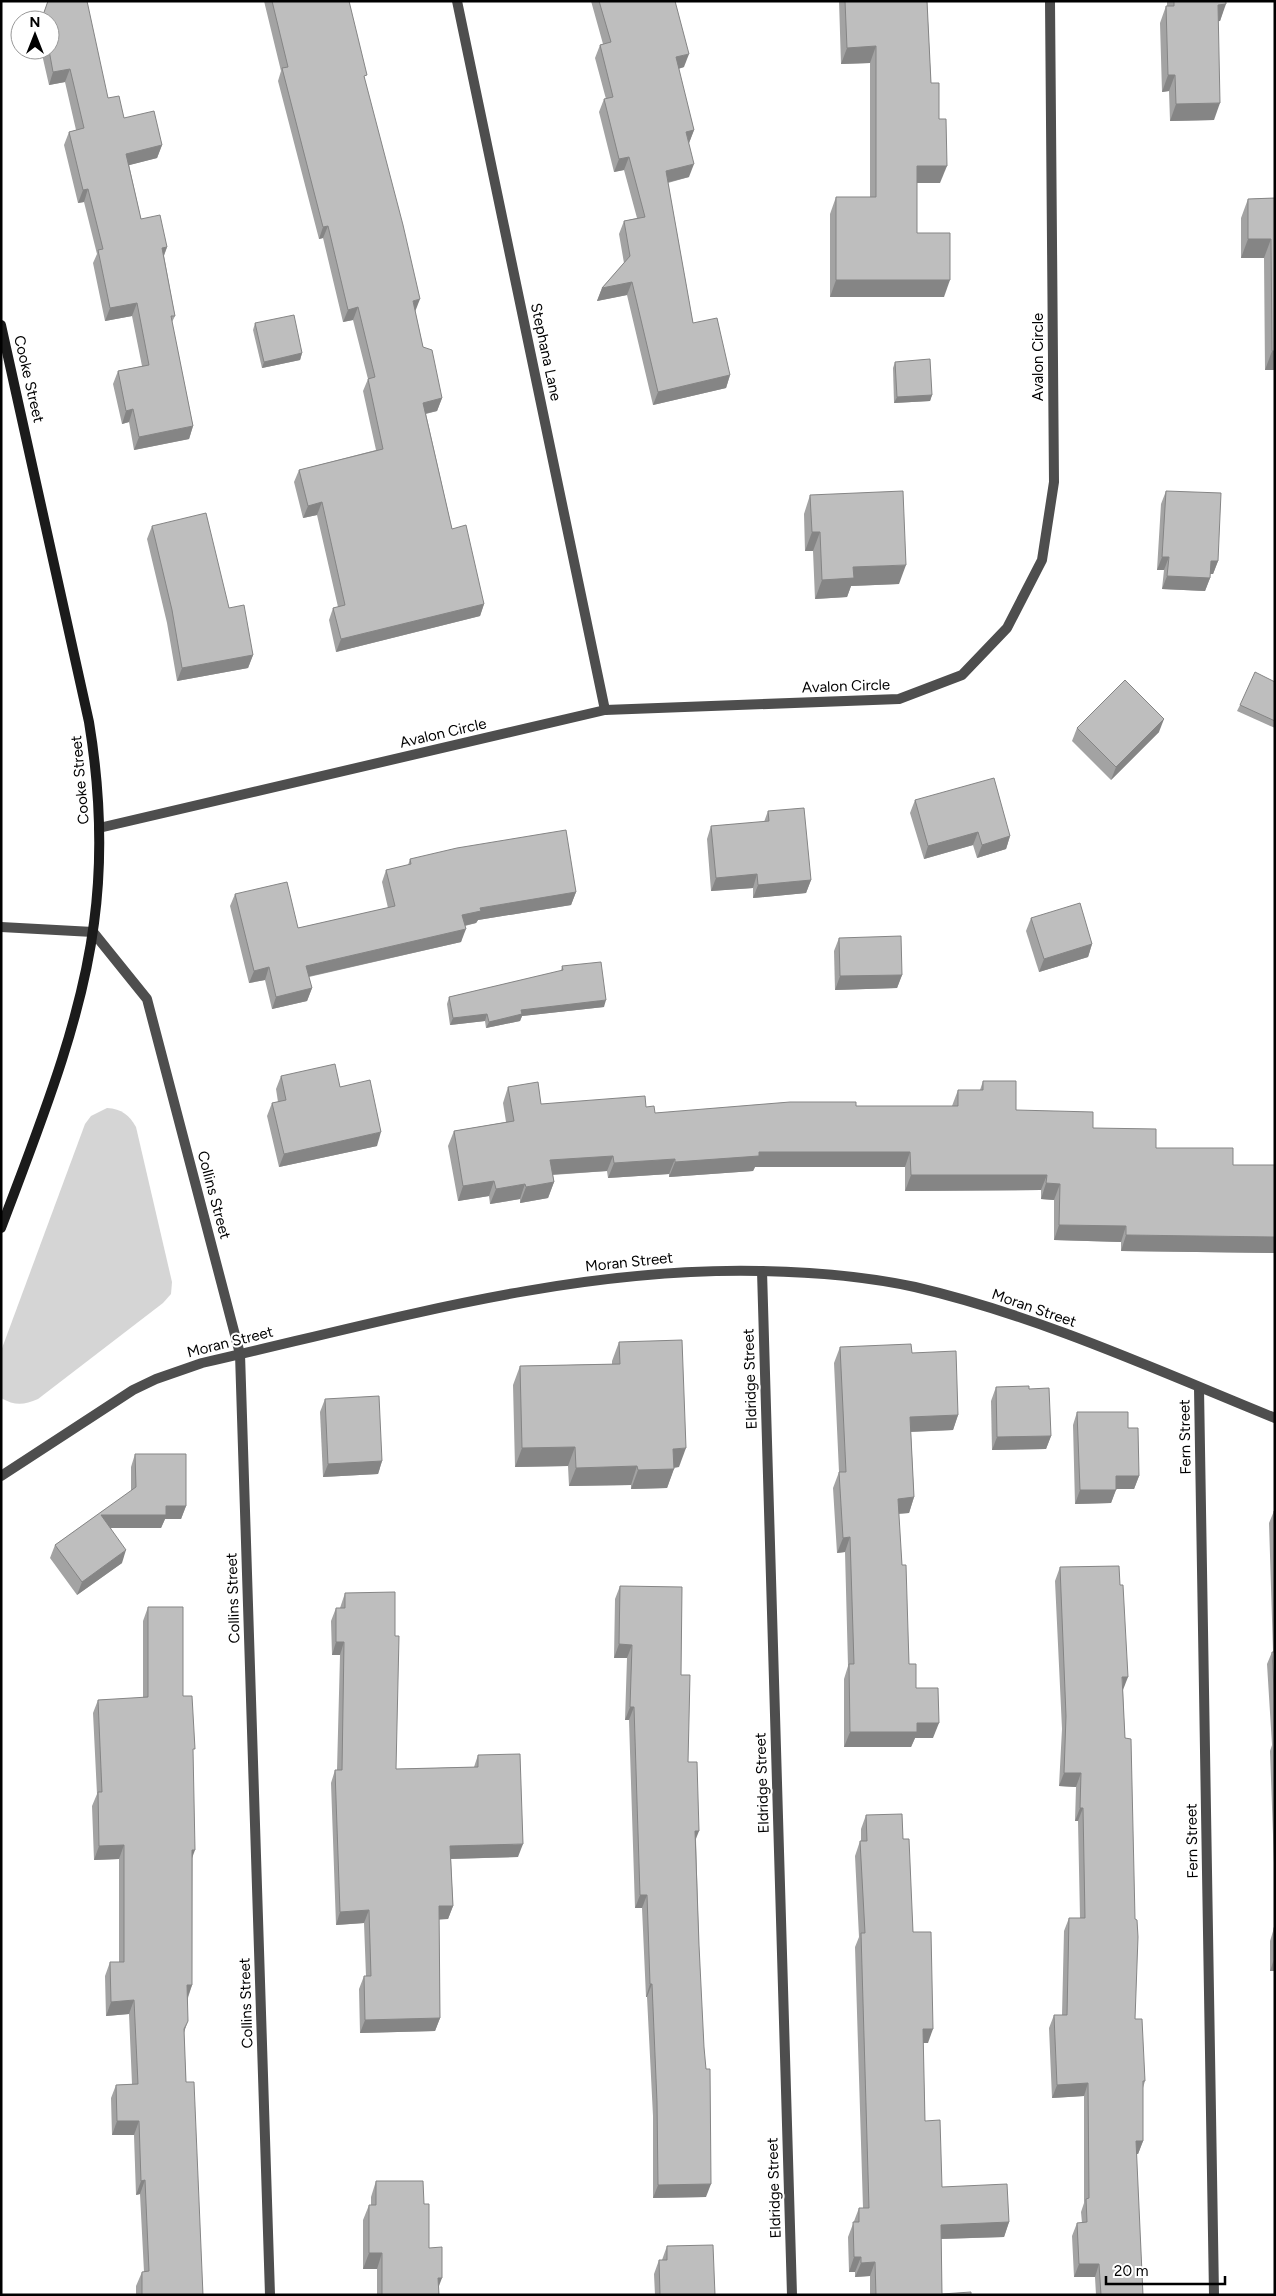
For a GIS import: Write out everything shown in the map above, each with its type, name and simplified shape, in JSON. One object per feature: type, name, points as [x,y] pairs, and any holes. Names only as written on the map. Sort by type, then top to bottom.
[{"type":"main road","name":"Cooke Street","points":[[1,325],[86,705],[95,759],[99,828],[98,884],[93,932],[85,973],[71,1027],[1,1228]]},
{"type":"street","name":"Stephana Lane","points":[[457,1],[605,710]]},
{"type":"street","name":"Avalon Circle","points":[[99,828],[605,710],[899,699],[962,675],[1007,628],[1042,560],[1054,482],[1050,1]]},
{"type":"street","points":[[1,927],[93,932]]},
{"type":"street","name":"Collins Street","points":[[93,932],[147,999],[240,1354],[270,2295]]},
{"type":"street","name":"Moran Street","points":[[1,1476],[132,1390],[178,1371],[240,1354],[535,1288],[646,1274],[717,1270],[818,1273],[913,1287],[968,1301],[1092,1344],[1275,1418]]},
{"type":"street","name":"Eldridge Street","points":[[762,1271],[792,2295]]},
{"type":"street","name":"Fern Street","points":[[1199,1388],[1214,2295]]},
{"type":"shaded area","points":[[107,1108],[124,1113],[136,1127],[172,1282],[171,1294],[163,1303],[38,1399],[24,1403],[11,1402],[1,1398],[1,1351],[85,1124],[91,1116]]},
{"type":"building","points":[[48,1],[87,1],[108,98],[119,96],[124,118],[154,111],[162,145],[126,154],[141,219],[160,215],[167,247],[162,248],[175,316],[171,316],[193,426],[139,437],[133,409],[126,411],[118,371],[149,365],[137,303],[110,308],[98,250],[103,249],[88,189],[83,190],[69,132],[84,128],[70,69],[53,72],[51,60],[60,60],[60,10],[45,10]]},
{"type":"building","points":[[272,1],[349,1],[367,75],[364,76],[403,225],[420,299],[413,301],[423,347],[432,350],[442,398],[423,403],[452,529],[466,525],[484,604],[341,639],[333,608],[345,605],[322,502],[308,506],[299,470],[383,449],[368,379],[375,377],[358,307],[348,310],[328,226],[323,227],[282,68],[288,67]]},
{"type":"building","points":[[599,1],[675,1],[689,54],[676,57],[694,130],[686,132],[694,164],[666,171],[693,323],[717,318],[730,375],[658,392],[632,282],[602,288],[630,256],[624,221],[645,217],[629,157],[619,159],[604,99],[613,97],[600,45],[611,42]]},
{"type":"building","points":[[845,1],[927,1],[931,83],[939,83],[939,119],[946,119],[947,166],[917,166],[917,233],[950,233],[950,280],[836,280],[836,197],[876,197],[876,46],[847,48]]},
{"type":"building","points":[[1174,1],[1226,1],[1226,4],[1218,5],[1220,103],[1176,104],[1175,75],[1168,75],[1166,6],[1174,6]]},
{"type":"building","points":[[1275,198],[1275,351],[1272,351],[1271,239],[1248,239],[1248,199]]},
{"type":"building","points":[[294,315],[302,353],[264,362],[255,323]]},
{"type":"building","points":[[930,359],[932,395],[897,397],[895,362]]},
{"type":"building","points":[[903,491],[906,565],[853,567],[854,578],[822,580],[820,532],[812,532],[810,495]]},
{"type":"building","points":[[1166,491],[1221,493],[1218,561],[1211,561],[1210,578],[1167,576],[1169,557],[1162,557]]},
{"type":"building","points":[[206,513],[229,608],[244,605],[253,655],[182,668],[172,610],[152,526]]},
{"type":"building","points":[[1255,672],[1275,682],[1275,721],[1240,705]]},
{"type":"building","points":[[1125,680],[1164,719],[1116,767],[1077,728]]},
{"type":"building","points":[[994,778],[1010,836],[982,845],[978,832],[928,846],[915,800]]},
{"type":"building","points":[[804,808],[811,880],[758,885],[757,874],[716,878],[711,826],[769,821],[768,811]]},
{"type":"building","points":[[566,830],[576,892],[480,908],[481,911],[462,915],[466,929],[306,966],[312,988],[276,997],[269,967],[254,971],[235,894],[287,882],[298,928],[395,906],[386,870],[411,864],[410,859],[457,848]]},
{"type":"building","points":[[1080,903],[1092,944],[1044,959],[1031,918]]},
{"type":"building","points":[[901,936],[902,975],[840,976],[839,938]]},
{"type":"building","points":[[601,962],[606,1000],[521,1010],[522,1014],[489,1022],[487,1014],[453,1018],[449,997],[563,970],[562,966]]},
{"type":"building","points":[[335,1064],[340,1087],[370,1080],[381,1132],[284,1154],[272,1103],[286,1100],[281,1076]]},
{"type":"building","points":[[983,1081],[1016,1081],[1016,1110],[1093,1112],[1093,1128],[1156,1129],[1156,1148],[1233,1148],[1233,1165],[1275,1165],[1275,1237],[1126,1235],[1126,1226],[1059,1225],[1060,1184],[1046,1183],[1047,1175],[911,1175],[910,1152],[759,1152],[759,1156],[675,1162],[675,1159],[614,1163],[613,1156],[550,1160],[554,1182],[526,1187],[525,1184],[496,1189],[494,1181],[463,1186],[454,1131],[514,1121],[508,1087],[538,1082],[541,1104],[645,1096],[646,1107],[654,1106],[655,1113],[790,1102],[856,1102],[856,1106],[958,1106],[958,1090],[983,1090]]},
{"type":"building","points":[[682,1340],[686,1448],[673,1449],[674,1469],[638,1470],[637,1466],[576,1468],[575,1447],[522,1448],[520,1366],[620,1364],[619,1342]]},
{"type":"building","points":[[911,1344],[912,1353],[956,1351],[958,1415],[910,1417],[914,1497],[898,1499],[902,1565],[906,1565],[909,1664],[916,1664],[916,1688],[938,1688],[939,1723],[917,1723],[917,1732],[850,1732],[849,1664],[854,1664],[850,1537],[843,1538],[839,1472],[846,1472],[840,1347]]},
{"type":"building","points":[[1029,1386],[1029,1389],[1049,1388],[1051,1436],[997,1437],[996,1387]]},
{"type":"building","points":[[379,1396],[382,1461],[328,1464],[325,1399]]},
{"type":"building","points":[[1077,1412],[1128,1412],[1128,1428],[1138,1428],[1139,1476],[1116,1476],[1116,1490],[1080,1490]]},
{"type":"building","points":[[135,1454],[186,1454],[186,1506],[166,1506],[166,1515],[101,1515],[126,1550],[82,1582],[55,1545],[136,1487]]},
{"type":"building","points":[[1274,1511],[1275,1511],[1275,1553]]},
{"type":"building","points":[[1119,1566],[1120,1585],[1123,1585],[1128,1677],[1122,1677],[1125,1738],[1131,1739],[1135,1919],[1137,1920],[1138,1937],[1135,2019],[1142,2019],[1145,2081],[1143,2081],[1143,2141],[1136,2141],[1143,2295],[1101,2295],[1099,2264],[1079,2264],[1077,2223],[1087,2222],[1086,2199],[1089,2198],[1088,2083],[1057,2085],[1054,2015],[1067,2015],[1069,1918],[1085,1918],[1083,1808],[1080,1808],[1081,1773],[1064,1773],[1066,1716],[1060,1567]]},
{"type":"building","points":[[620,1586],[682,1587],[681,1675],[690,1675],[688,1762],[697,1762],[699,1831],[695,1831],[704,2047],[706,2069],[710,2069],[711,2184],[658,2185],[657,2102],[647,1895],[640,1895],[634,1707],[630,1707],[632,1645],[619,1644]]},
{"type":"building","points":[[395,1592],[395,1636],[399,1636],[396,1769],[478,1767],[478,1755],[520,1754],[523,1844],[450,1846],[453,1906],[439,1906],[440,2018],[365,2020],[364,1976],[371,1976],[369,1910],[340,1912],[335,1770],[342,1770],[344,1642],[336,1642],[336,1608],[345,1608],[345,1593]]},
{"type":"building","points":[[148,1607],[183,1607],[183,1696],[192,1696],[195,1749],[193,1749],[195,1850],[192,1850],[192,1985],[187,1985],[188,2021],[184,2029],[186,2082],[194,2082],[203,2295],[142,2295],[142,2272],[149,2271],[145,2180],[141,2181],[139,2121],[117,2121],[116,2085],[138,2084],[134,2000],[111,2002],[110,1962],[124,1962],[124,1845],[99,1846],[98,1792],[102,1792],[98,1700],[148,1697]]},
{"type":"building","points":[[1272,1652],[1275,1652],[1275,1707]]},
{"type":"building","points":[[902,1814],[903,1839],[909,1839],[913,1932],[931,1932],[933,2029],[923,2029],[925,2121],[940,2120],[942,2187],[1007,2184],[1009,2222],[941,2225],[942,2294],[971,2292],[971,2295],[876,2295],[875,2262],[861,2263],[861,2257],[854,2257],[853,2222],[859,2222],[859,2208],[869,2208],[861,1933],[865,1933],[860,1841],[867,1841],[866,1815]]},
{"type":"building","points":[[1275,1928],[1275,1959],[1274,1959]]},
{"type":"building","points":[[376,2181],[423,2181],[424,2204],[429,2204],[429,2248],[442,2247],[442,2278],[438,2278],[439,2295],[382,2295],[382,2253],[369,2253],[369,2205],[376,2205]]},
{"type":"building","points":[[713,2245],[715,2295],[660,2295],[659,2260],[667,2260],[667,2246]]}]
